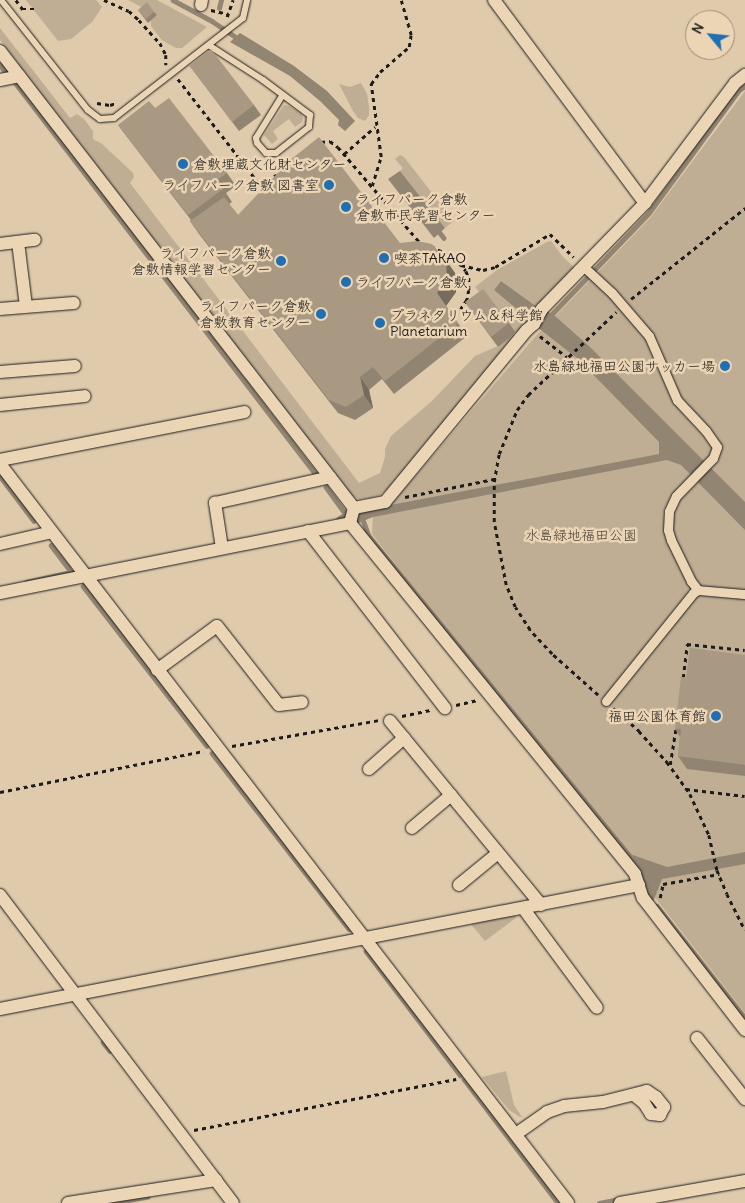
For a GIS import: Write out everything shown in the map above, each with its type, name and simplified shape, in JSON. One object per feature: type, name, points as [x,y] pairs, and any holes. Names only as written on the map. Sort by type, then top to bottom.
[{"type":"street","points":[[494,0],[645,203]]},
{"type":"street","points":[[0,51],[354,508]]},
{"type":"street","points":[[354,508],[385,502],[531,326],[542,309],[645,203],[735,83],[745,75]]},
{"type":"street","points":[[0,80],[20,76]]},
{"type":"street","points":[[0,244],[35,240]]},
{"type":"street","points":[[18,242],[26,306]]},
{"type":"street","points":[[584,267],[594,275],[649,336],[677,400],[706,431],[717,447],[713,458],[676,496],[669,511],[668,530],[671,540],[691,581],[698,590]]},
{"type":"street","points":[[0,309],[74,302]]},
{"type":"street","points":[[0,372],[75,366]]},
{"type":"street","points":[[0,405],[85,396]]},
{"type":"street","points":[[0,460],[244,412]]},
{"type":"street","points":[[0,464],[568,1203]]},
{"type":"street","points":[[222,548],[215,503],[330,477]]},
{"type":"street","points":[[350,523],[354,508]]},
{"type":"street","points":[[0,593],[350,523]]},
{"type":"street","points":[[350,523],[635,874],[643,898],[745,1030]]},
{"type":"street","points":[[308,531],[446,708]]},
{"type":"street","points":[[0,544],[52,532]]},
{"type":"street","points":[[606,701],[693,593],[698,590],[745,594]]},
{"type":"street","points":[[157,670],[217,626],[279,705],[302,702]]},
{"type":"street","points":[[389,719],[541,904]]},
{"type":"street","points":[[369,768],[404,738]]},
{"type":"street","points":[[412,828],[451,795]]},
{"type":"street","points":[[459,886],[498,853]]},
{"type":"street","points":[[0,1009],[639,885]]},
{"type":"street","points":[[0,895],[233,1203]]},
{"type":"street","points":[[522,908],[597,1008]]},
{"type":"street","points":[[697,1038],[745,1099]]},
{"type":"street","points":[[516,1134],[547,1112],[564,1106],[604,1102],[634,1095]]},
{"type":"street","points":[[68,1203],[216,1180]]},
{"type":"street","points":[[620,1203],[745,1181]]},
{"type":"lane","points":[[1,0],[88,110],[100,120],[114,118],[210,46],[243,18],[247,0]]},
{"type":"lane","points":[[210,46],[263,80],[310,115],[309,126],[276,153],[266,154],[257,143],[256,138],[282,96]]},
{"type":"path","points":[[16,0],[28,16]]},
{"type":"path","points":[[104,0],[129,11],[160,43],[166,55],[166,65],[261,186],[276,175]]},
{"type":"path","points":[[223,22],[229,14],[233,0]]},
{"type":"path","points":[[372,186],[381,157],[375,127],[371,84],[380,72],[405,51],[411,41],[401,0]]},
{"type":"path","points":[[22,9],[36,9]]},
{"type":"path","points":[[159,70],[174,60]]},
{"type":"path","points":[[93,101],[100,105],[110,105],[118,102]]},
{"type":"path","points":[[344,154],[375,127]]},
{"type":"path","points":[[314,147],[322,141],[330,140],[423,245],[442,249],[454,257],[469,278],[469,290],[466,300],[460,309]]},
{"type":"path","points":[[745,208],[674,262],[584,340],[528,395],[517,410],[499,454],[494,479],[494,522],[506,585],[515,606],[530,630],[556,658],[639,731],[670,766],[686,789],[708,835],[719,874],[738,919],[745,930]]},
{"type":"path","points":[[461,265],[483,270],[495,267],[550,234],[584,267]]},
{"type":"path","points":[[531,326],[567,357]]},
{"type":"path","points":[[385,502],[494,479]]},
{"type":"path","points":[[682,681],[688,644],[745,650]]},
{"type":"path","points":[[0,792],[219,748],[446,708],[491,697]]},
{"type":"path","points":[[670,766],[677,719]]},
{"type":"path","points":[[686,789],[745,796]]},
{"type":"path","points":[[650,907],[660,899],[664,884],[719,874]]},
{"type":"path","points":[[180,1133],[458,1078],[468,1072]]},
{"type":"green space","points":[[26,0],[96,0],[102,7],[92,22],[71,39],[58,41]]},
{"type":"green space","points":[[128,0],[157,0],[207,27],[182,48],[176,48],[162,40],[151,26],[151,20],[157,15]]},
{"type":"green space","points":[[0,28],[70,118],[77,114],[84,119],[93,131],[93,139],[102,144],[133,173],[134,177],[130,183],[359,483],[380,473],[385,457],[385,449],[391,436],[432,401],[475,356],[498,346],[486,301],[475,287],[497,270],[551,241],[563,257],[576,269],[540,309],[501,281],[494,290],[532,322],[388,489],[379,496],[358,499],[349,494],[0,40]]},
{"type":"green space","points":[[361,83],[367,94],[369,107],[369,115],[365,121],[358,118],[353,111],[339,84],[350,87]]},
{"type":"green space","name":"水島緑地福田公園","points":[[745,91],[745,1013],[372,534],[373,517],[381,506],[399,495],[535,337],[650,218]]},
{"type":"green space","points":[[284,105],[301,113],[302,122],[295,127],[289,119],[273,131],[278,139],[272,144],[264,135]]},
{"type":"green space","points":[[400,155],[404,157],[454,221],[445,228],[400,171],[403,168],[395,159]]},
{"type":"green space","points":[[511,914],[517,917],[485,941],[470,923]]},
{"type":"green space","points":[[506,1071],[514,1105],[522,1117],[509,1110],[482,1077]]},
{"type":"shaded area","points":[[240,33],[294,66],[327,91],[355,121],[345,131],[338,125],[339,120],[320,101],[290,76],[230,42]]},
{"type":"shaded area","points":[[400,171],[445,228],[434,238],[388,179]]},
{"type":"shaded area","points":[[501,281],[540,309],[532,322],[494,290]]},
{"type":"shaded area","points":[[547,311],[590,347],[745,502],[745,530],[681,465],[667,460],[373,517],[356,524],[359,511],[659,454],[659,442],[577,358],[537,327]]},
{"type":"shaded area","points":[[745,852],[745,864],[662,879],[653,902],[626,860],[633,855],[667,867]]},
{"type":"building","points":[[147,2],[154,12],[146,19],[138,10]]},
{"type":"building","points":[[211,49],[254,105],[232,122],[189,65]]},
{"type":"building","name":"倉敷埋蔵文化財センター","points":[[169,98],[227,173],[217,180],[223,189],[188,215],[118,125],[149,101],[155,108]]},
{"type":"building","name":"ライフパーク倉敷","points":[[319,137],[400,243],[417,241],[432,244],[446,260],[447,279],[437,293],[458,323],[385,381],[373,367],[360,377],[364,395],[346,407],[329,400],[190,221],[224,197],[238,215],[289,161]]},
{"type":"building","points":[[483,289],[509,323],[491,337],[465,302]]},
{"type":"building","name":"福田公園体育館","points":[[690,648],[745,655],[745,765],[678,756],[681,729],[675,729],[681,677],[686,677]]},
{"type":"waterway","points":[[173,0],[212,21],[240,40]]},
{"type":"waterway","points":[[219,8],[221,0]]},
{"type":"waterway","points":[[0,65],[5,71]]},
{"type":"waterway","points":[[14,81],[316,474]]},
{"type":"waterway","points":[[548,318],[648,214],[739,90],[745,86]]},
{"type":"waterway","points":[[437,229],[444,238]]},
{"type":"waterway","points":[[0,476],[34,521]]},
{"type":"waterway","points":[[326,487],[346,515],[339,519]]},
{"type":"waterway","points":[[362,517],[369,536],[633,860]]},
{"type":"waterway","points":[[51,545],[69,569]]},
{"type":"waterway","points":[[26,582],[71,572]]},
{"type":"waterway","points":[[83,586],[207,746]]},
{"type":"waterway","points":[[212,753],[349,929]]},
{"type":"waterway","points":[[657,906],[745,1018]]},
{"type":"waterway","points":[[366,951],[460,1075]]},
{"type":"waterway","points":[[103,1042],[110,1051]]},
{"type":"waterway","points":[[464,1079],[558,1203]]},
{"type":"waterway","points":[[112,1203],[147,1197]]},
{"type":"waterway","points":[[599,1203],[620,1199]]},
{"type":"place","name":"倉敷埋蔵文化財センター","points":[[183,164]]},
{"type":"place","name":"ライフパーク倉敷 図書室","points":[[329,185]]},
{"type":"place","name":"ライフパーク倉敷 倉敷市民学習センター","points":[[346,207]]},
{"type":"place","name":"喫茶TAKAO","points":[[384,258]]},
{"type":"place","name":"ライフパーク倉敷 倉敷情報学習センター","points":[[281,261]]},
{"type":"place","name":"ライフパーク倉敷","points":[[346,282]]},
{"type":"place","name":"ライフパーク倉敷 倉敷教育センター","points":[[321,314]]},
{"type":"place","name":"プラネタリウム＆科学館 Planetarium","points":[[380,323]]},
{"type":"place","name":"水島緑地福田公園サッカー場","points":[[725,366]]},
{"type":"place","name":"福田公園体育館","points":[[716,716]]}]
